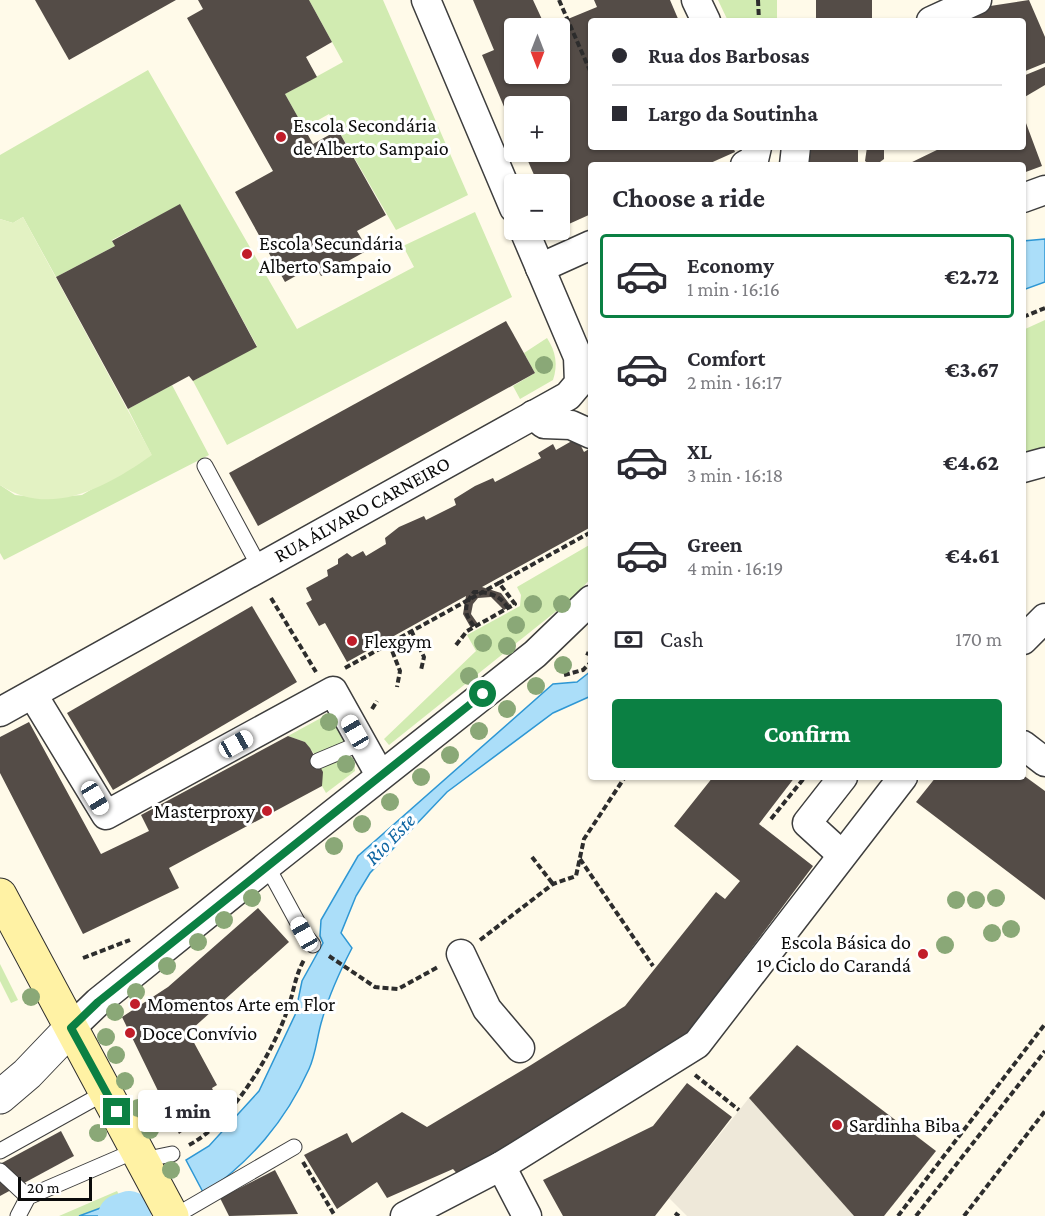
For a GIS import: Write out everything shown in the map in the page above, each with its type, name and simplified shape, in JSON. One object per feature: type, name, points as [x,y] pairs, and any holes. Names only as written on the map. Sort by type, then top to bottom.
[{"type":"main road","points":[[0,895],[106,1092],[150,1159],[181,1212]]},
{"type":"street","points":[[426,0],[504,184]]},
{"type":"street","points":[[696,0],[705,18]]},
{"type":"street","points":[[938,18],[977,0]]},
{"type":"street","points":[[1026,197],[1045,190]]},
{"type":"street","name":"RUA ÁLVARO CARNEIRO","points":[[0,712],[568,396],[579,383],[578,357],[528,240]]},
{"type":"street","points":[[540,268],[588,246]]},
{"type":"street","points":[[533,415],[544,424],[571,425],[588,432]]},
{"type":"street","points":[[1026,467],[1045,462]]},
{"type":"street","points":[[0,1097],[27,1074],[98,1002],[380,775],[535,654],[588,603]]},
{"type":"street","points":[[1026,637],[1045,618]]},
{"type":"street","points":[[33,695],[106,815],[333,691],[380,775]]},
{"type":"street","points":[[1026,747],[1045,762]]},
{"type":"street","points":[[841,780],[807,823],[842,855]]},
{"type":"street","points":[[405,1216],[501,1166],[698,1044],[901,780]]},
{"type":"street","points":[[461,954],[487,1008],[520,1048]]},
{"type":"street","points":[[501,1166],[527,1216]]},
{"type":"lane","points":[[205,466],[259,566]]},
{"type":"lane","points":[[318,761],[361,743]]},
{"type":"lane","points":[[267,866],[304,934],[313,945]]},
{"type":"lane","points":[[0,1151],[106,1092]]},
{"type":"lane","points":[[181,1212],[294,1147]]},
{"type":"lane","points":[[18,1216],[28,1197],[150,1159]]},
{"type":"lane","points":[[0,1171],[28,1197]]},
{"type":"path","points":[[559,0],[588,66]]},
{"type":"path","points":[[758,0],[759,18]]},
{"type":"path","points":[[1026,316],[1045,308]]},
{"type":"path","points":[[338,671],[588,534]]},
{"type":"path","points":[[456,645],[466,631],[515,604],[499,583]]},
{"type":"path","points":[[474,626],[466,615],[465,606],[474,592],[489,592],[503,601],[508,608]]},
{"type":"path","points":[[271,598],[321,681]]},
{"type":"path","points":[[411,630],[424,657],[422,670]]},
{"type":"path","points":[[389,643],[400,671],[397,687]]},
{"type":"path","points":[[564,675],[583,670],[588,665]]},
{"type":"path","points":[[532,857],[553,884],[576,876],[584,839],[623,780]]},
{"type":"path","points":[[771,819],[803,780]]},
{"type":"path","points":[[580,859],[653,966]]},
{"type":"path","points":[[83,958],[133,939]]},
{"type":"path","points":[[150,1159],[198,1140],[230,1112],[255,1076],[288,1009],[295,976],[313,945]]},
{"type":"path","points":[[326,954],[353,971]]},
{"type":"path","points":[[898,1216],[1045,1024]]},
{"type":"path","points":[[916,1216],[1044,1054]]},
{"type":"path","points":[[692,1072],[739,1110]]},
{"type":"path","points":[[964,1216],[1045,1111]]},
{"type":"path","points":[[294,1147],[335,1216]]},
{"type":"green space","points":[[309,0],[383,0],[468,195],[396,230],[329,114],[304,128],[285,94],[343,62]]},
{"type":"green space","points":[[718,0],[777,0],[777,18],[727,18]]},
{"type":"green space","points":[[148,70],[297,329],[414,267],[403,246],[475,212],[512,297],[227,445],[193,381],[257,346],[180,205],[112,240],[115,246],[56,277],[23,217],[13,223],[0,219],[0,155]]},
{"type":"green space","points":[[23,217],[152,455],[117,478],[98,487],[59,499],[39,499],[19,495],[0,485],[0,219],[13,223]]},
{"type":"green space","points":[[1045,320],[1045,454],[1026,457],[1026,329]]},
{"type":"green space","points":[[547,338],[555,359],[553,380],[520,399],[513,386],[535,373],[524,353]]},
{"type":"green space","points":[[172,385],[209,455],[4,560],[0,553],[0,485],[15,495],[45,498],[82,495],[151,454],[128,409]]},
{"type":"green space","points":[[588,546],[588,581],[574,597],[389,745],[384,739],[476,651],[467,635],[520,606],[521,595],[517,587]]},
{"type":"green space","points":[[330,713],[346,737],[343,744],[315,755],[305,742],[288,736]]},
{"type":"green space","points":[[346,755],[354,762],[355,771],[326,793],[322,786],[321,767]]},
{"type":"green space","points":[[0,964],[18,1000],[11,1003],[0,981]]},
{"type":"green space","points":[[117,1191],[130,1216],[59,1216]]},
{"type":"shaded area","points":[[749,1098],[854,1216],[687,1216],[669,1198]]},
{"type":"water","points":[[1045,239],[1045,282],[1026,289],[1026,241]]},
{"type":"water","name":"Rio Este","points":[[588,673],[588,697],[553,713],[447,792],[370,873],[356,896],[341,933],[352,948],[328,1001],[315,1051],[300,1088],[278,1123],[252,1154],[204,1194],[186,1160],[209,1146],[259,1091],[295,1015],[302,981],[323,943],[320,936],[321,920],[358,856],[553,684],[577,682]]},
{"type":"water","points":[[114,1203],[120,1216],[79,1216]]},
{"type":"building","points":[[35,0],[176,0],[69,60]]},
{"type":"building","name":"Escola Secondária de Alberto Sampaio","points":[[198,0],[309,0],[332,42],[306,57],[317,77],[285,94],[313,144],[338,130],[386,215],[357,231],[368,250],[321,276],[315,265],[285,282],[235,192],[273,171],[187,18],[203,9]]},
{"type":"building","points":[[473,0],[533,0],[541,18],[504,18],[504,84],[570,84],[570,18],[597,7],[594,0],[670,0],[678,18],[588,18],[588,150],[734,150],[735,152],[713,162],[588,162],[588,215],[570,223],[570,174],[534,174],[528,162],[570,162],[570,96],[504,96],[504,107],[482,55],[494,50]]},
{"type":"building","points":[[816,0],[872,0],[872,18],[816,18]]},
{"type":"building","points":[[1029,0],[1045,37],[1045,63],[1026,71],[1026,18],[955,18],[977,8]]},
{"type":"building","points":[[1045,67],[1045,85],[1026,96],[1026,75]]},
{"type":"building","points":[[1026,123],[1042,166],[1026,172],[1026,162],[912,162],[937,150],[1026,150]]},
{"type":"building","points":[[802,150],[858,150],[858,162],[802,162]]},
{"type":"building","points":[[867,150],[884,150],[884,159],[880,162],[865,161]]},
{"type":"building","points":[[180,204],[257,347],[193,381],[189,376],[128,409],[56,277],[115,246],[112,241]]},
{"type":"building","points":[[506,321],[535,373],[258,526],[229,473]]},
{"type":"building","points":[[577,438],[584,452],[588,450],[588,529],[482,587],[501,593],[511,606],[504,610],[491,597],[478,598],[473,604],[471,614],[478,624],[471,628],[463,614],[466,596],[347,662],[325,623],[319,626],[306,603],[312,600],[306,588],[328,576],[327,570],[338,564],[338,559],[347,553],[352,557],[363,551],[366,556],[386,544],[385,538],[399,527],[424,516],[426,520],[456,505],[454,499],[475,486],[493,478],[495,482],[541,458],[538,453],[553,444],[556,450]]},
{"type":"building","points":[[252,606],[297,682],[113,790],[67,713]]},
{"type":"building","points":[[29,722],[101,854],[149,831],[141,815],[288,736],[305,742],[310,748],[323,772],[322,786],[169,868],[179,888],[83,934],[0,773],[0,737]]},
{"type":"building","points":[[1026,777],[1045,791],[1045,900],[916,802],[934,780],[1026,780]]},
{"type":"building","points":[[711,780],[793,780],[759,824],[813,866],[685,1037],[460,1177],[453,1169],[387,1198],[377,1182],[337,1209],[304,1155],[347,1133],[352,1143],[402,1112],[427,1127],[531,1065],[625,1006],[716,892],[725,899],[740,881],[674,826]]},
{"type":"building","points":[[258,908],[289,942],[192,1029],[192,1039],[217,1085],[212,1088],[215,1095],[211,1097],[213,1101],[195,1115],[198,1121],[179,1134],[122,1017],[168,987]]},
{"type":"building","name":"Sardinha Biba","points":[[797,1045],[936,1151],[884,1216],[854,1216],[749,1098]]},
{"type":"building","points":[[687,1083],[732,1117],[655,1216],[563,1216],[543,1180],[653,1126]]},
{"type":"building","points":[[61,1131],[74,1156],[0,1196],[0,1164]]},
{"type":"building","points":[[275,1170],[298,1214],[229,1216],[220,1198]]},
{"type":"waterway","name":"Rio Este","points":[[120,1216],[129,1213]]},
{"type":"place","name":"Escola Secondária de Alberto Sampaio","points":[[281,137]]},
{"type":"place","name":"Escola Secundária Alberto Sampaio","points":[[247,254]]},
{"type":"place","name":"Flexgym","points":[[352,641]]},
{"type":"place","name":"Masterproxy","points":[[267,811]]},
{"type":"place","name":"Escola Básica do 1º Ciclo do Carandá","points":[[923,954]]},
{"type":"place","name":"Momentos Arte em Flor","points":[[135,1004]]},
{"type":"place","name":"Doce Convívio","points":[[130,1033]]},
{"type":"place","name":"Sardinha Biba","points":[[837,1125]]},
{"type":"route","points":[[117,1112],[71,1028],[98,1002],[483,694]]}]
